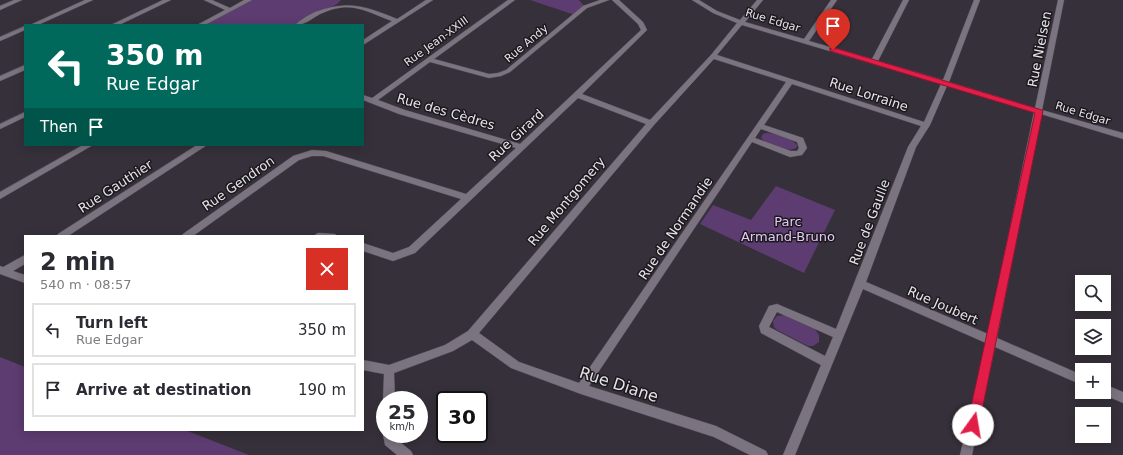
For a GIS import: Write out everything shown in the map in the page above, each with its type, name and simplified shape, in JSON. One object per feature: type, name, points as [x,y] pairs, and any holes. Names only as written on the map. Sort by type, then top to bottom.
[{"type":"street","points":[[0,8],[19,0]]},
{"type":"street","points":[[35,24],[90,0]]},
{"type":"street","points":[[116,24],[168,0]]},
{"type":"street","points":[[207,0],[230,10]]},
{"type":"street","points":[[202,24],[249,0]]},
{"type":"street","points":[[364,42],[430,0]]},
{"type":"street","name":"Rue Jean-XXIII","points":[[372,101],[512,0]]},
{"type":"street","name":"Rue Andy","points":[[429,60],[489,76],[508,72],[585,7],[606,0]]},
{"type":"street","name":"Rue Girard","points":[[364,247],[393,257],[412,250],[644,30],[641,23],[615,0]]},
{"type":"street","name":"Rue Edgar","points":[[695,0],[715,12],[742,23],[1123,136]]},
{"type":"street","name":"Rue Montgomery","points":[[364,365],[389,370],[415,362],[449,348],[472,334],[651,123],[713,56],[760,0]]},
{"type":"street","points":[[805,42],[834,0]]},
{"type":"street","points":[[874,62],[906,0]]},
{"type":"street","name":"Rue de Gaulle","points":[[789,455],[840,335],[912,147],[926,124],[945,83],[977,0]]},
{"type":"street","name":"Rue Nielsen","points":[[966,455],[992,341],[1040,111],[1061,0]]},
{"type":"street","points":[[300,24],[327,8],[337,4],[349,3],[397,21]]},
{"type":"street","points":[[0,39],[24,28]]},
{"type":"street","name":"Rue Lorraine","points":[[713,56],[926,124]]},
{"type":"street","points":[[0,79],[24,67]]},
{"type":"street","name":"Rue de Normandie","points":[[581,389],[790,81]]},
{"type":"street","points":[[577,95],[651,123]]},
{"type":"street","name":"Rue des Cèdres","points":[[364,97],[402,112],[522,147]]},
{"type":"street","points":[[0,127],[24,115]]},
{"type":"street","points":[[751,139],[790,154],[799,153],[803,148],[800,140],[759,126]]},
{"type":"street","points":[[0,196],[87,146]]},
{"type":"street","name":"Rue Gauthier","points":[[63,235],[201,146]]},
{"type":"street","name":"Rue Gendron","points":[[187,235],[296,158],[312,153],[323,153],[468,198]]},
{"type":"street","points":[[2,270],[24,259]]},
{"type":"street","points":[[2,270],[24,279]]},
{"type":"street","name":"Rue Joubert","points":[[860,284],[1075,377]]},
{"type":"street","points":[[828,363],[770,333],[765,330],[764,326],[773,309],[777,308],[840,335]]},
{"type":"street","name":"Rue Diane","points":[[472,334],[515,365],[581,389],[716,432],[762,455]]},
{"type":"street","points":[[389,370],[389,391]]},
{"type":"street","points":[[1111,393],[1123,398]]},
{"type":"street","points":[[392,443],[407,455]]},
{"type":"green space","points":[[250,0],[341,0],[337,4],[300,24],[203,24]]},
{"type":"green space","points":[[530,0],[579,0],[585,7],[575,15]]},
{"type":"green space","points":[[766,133],[787,138],[794,142],[797,147],[789,150],[773,146],[761,138],[763,134]]},
{"type":"green space","name":"Parc Armand-Bruno","points":[[776,186],[835,210],[804,273],[700,224],[713,205],[751,220]]},
{"type":"green space","points":[[785,315],[814,328],[819,335],[819,342],[813,346],[808,346],[777,330],[774,327],[773,321],[777,316]]},
{"type":"green space","points":[[0,357],[24,367],[24,431],[188,431],[249,455],[0,455]]},
{"type":"route","points":[[833,50],[1040,111],[973,425]]}]
